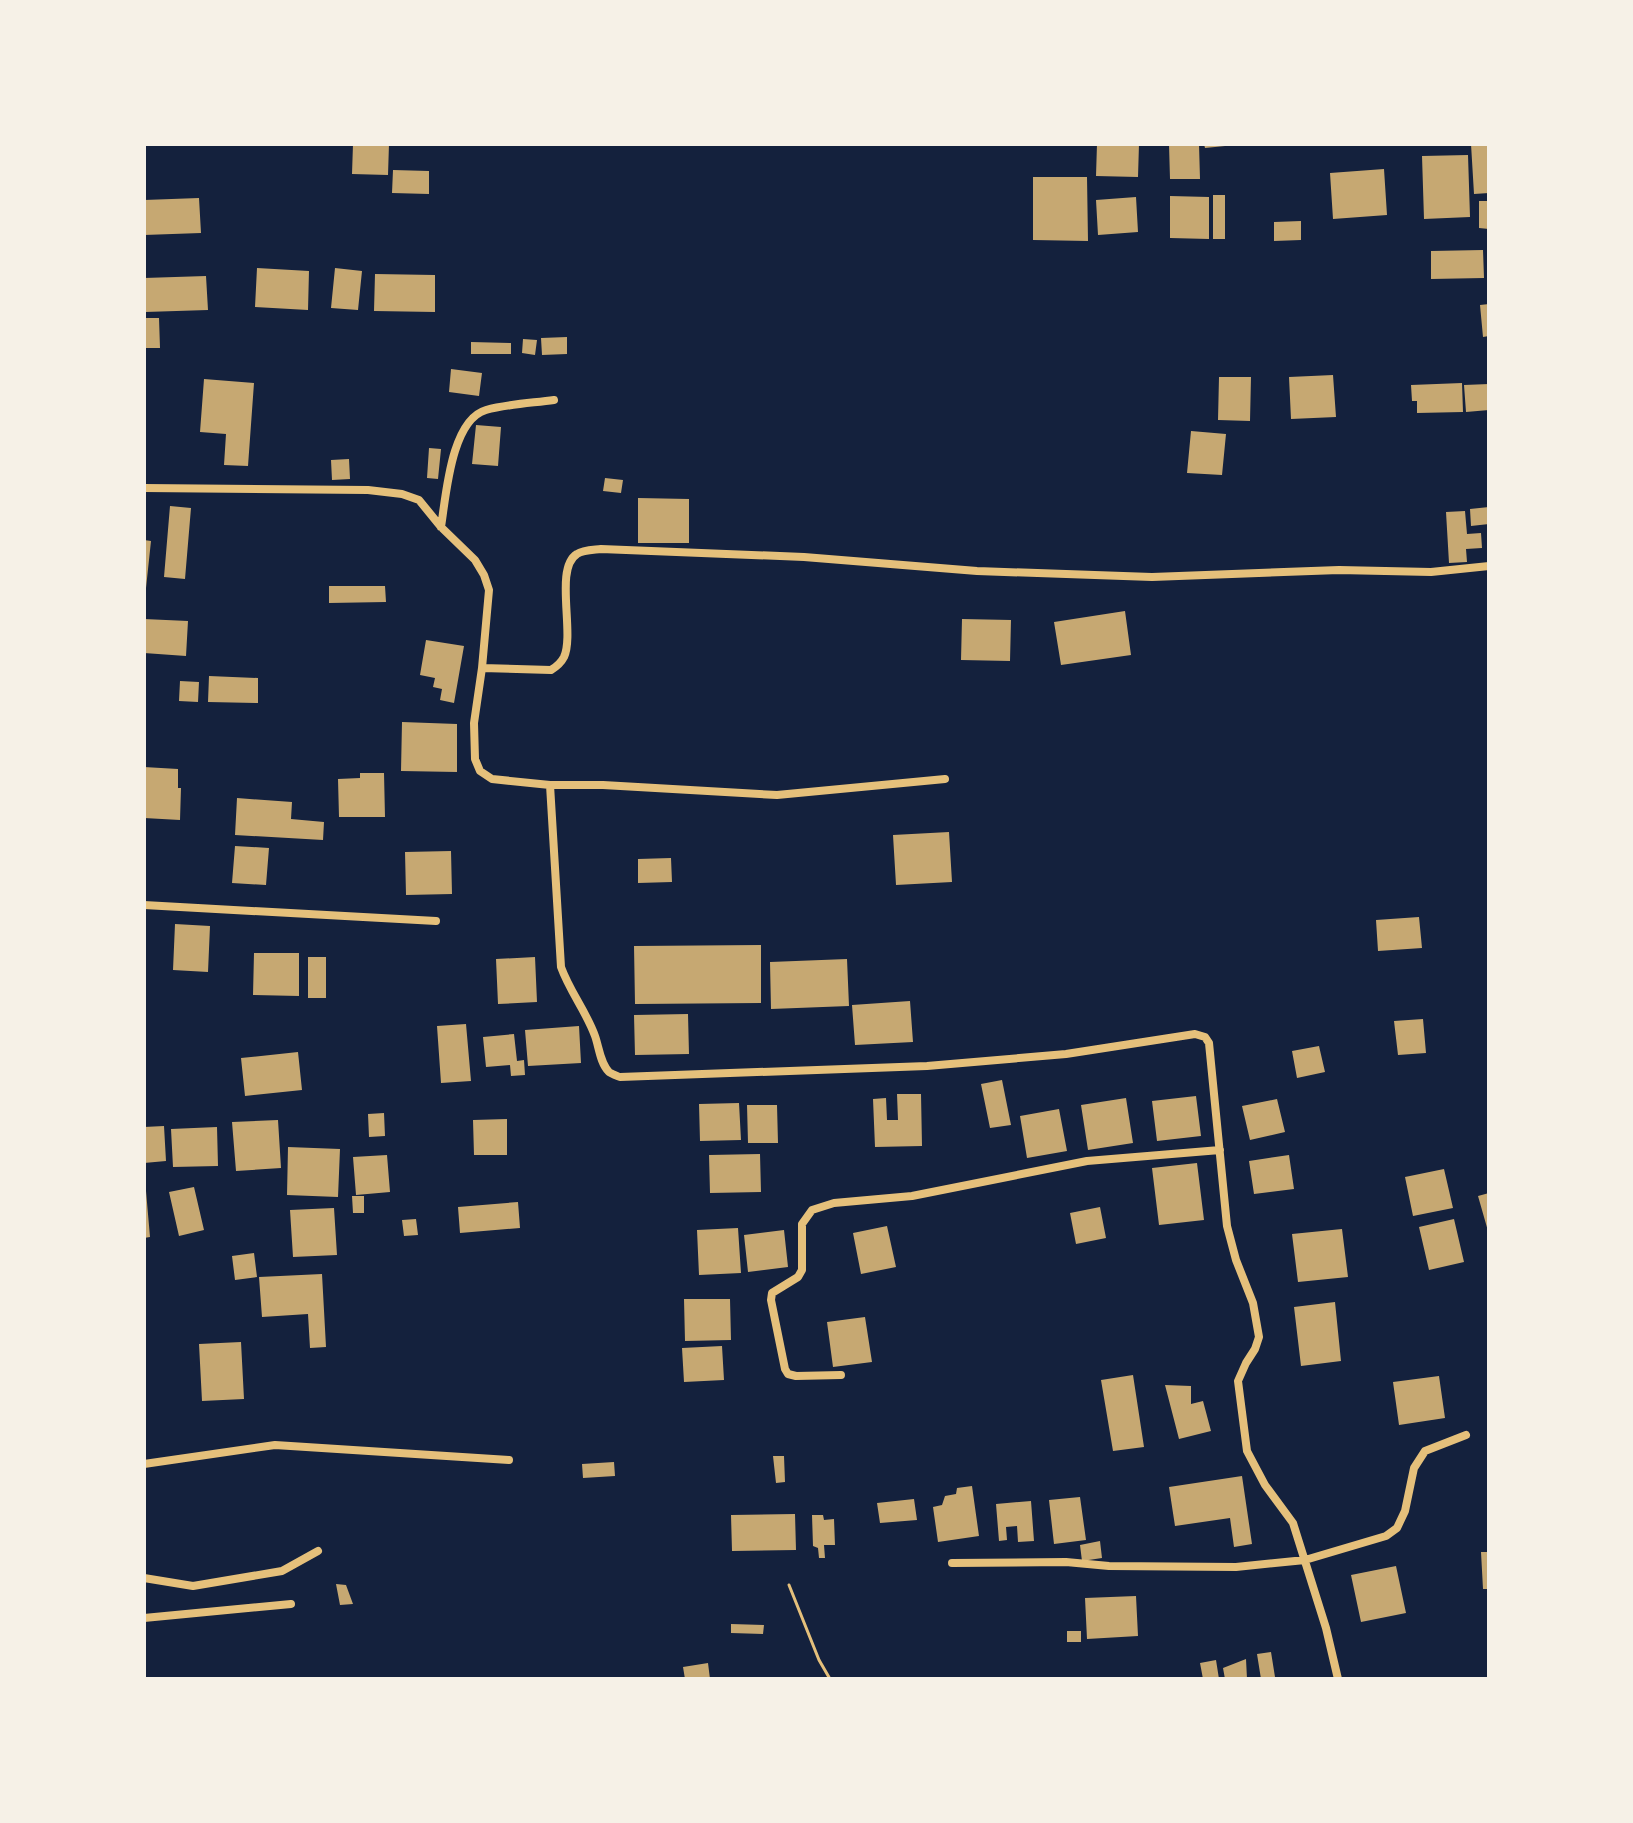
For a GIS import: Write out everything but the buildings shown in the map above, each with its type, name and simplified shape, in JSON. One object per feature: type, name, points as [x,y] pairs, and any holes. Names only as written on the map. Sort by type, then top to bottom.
[{"type":"street","points":[[441,527],[450,472],[464,428],[483,410],[554,400]]},
{"type":"street","points":[[144,488],[368,490],[402,494],[419,500],[475,560],[489,590],[474,723],[475,759],[480,771],[492,779],[550,785],[777,795],[945,779]]},
{"type":"street","points":[[482,668],[551,670],[558,665],[565,656],[568,621],[566,572],[569,561],[578,553],[601,549],[804,557],[977,571],[1136,577],[1339,570],[1431,572],[1489,566]]},
{"type":"street","points":[[550,785],[561,967],[586,1014],[603,1063],[609,1072],[620,1077],[927,1066],[1066,1054],[1195,1034],[1205,1037],[1209,1043],[1227,1226],[1253,1303],[1259,1337],[1238,1381],[1247,1451],[1265,1485],[1293,1523],[1326,1628],[1338,1679]]},
{"type":"street","points":[[144,905],[436,921]]},
{"type":"street","points":[[841,1375],[788,1374],[771,1300],[772,1293],[798,1277],[802,1270],[802,1224],[812,1210],[834,1203],[912,1196],[1087,1161],[1220,1150]]},
{"type":"street","points":[[952,1563],[1066,1562],[1109,1566],[1236,1567],[1305,1560],[1386,1536],[1397,1528],[1405,1511],[1414,1468],[1425,1451],[1466,1435]]},
{"type":"street","points":[[144,1464],[275,1445],[509,1460]]},
{"type":"street","points":[[144,1578],[193,1586],[282,1571],[318,1551]]},
{"type":"street","points":[[144,1618],[291,1604]]},
{"type":"path","points":[[789,1585],[819,1660],[830,1679]]}]
